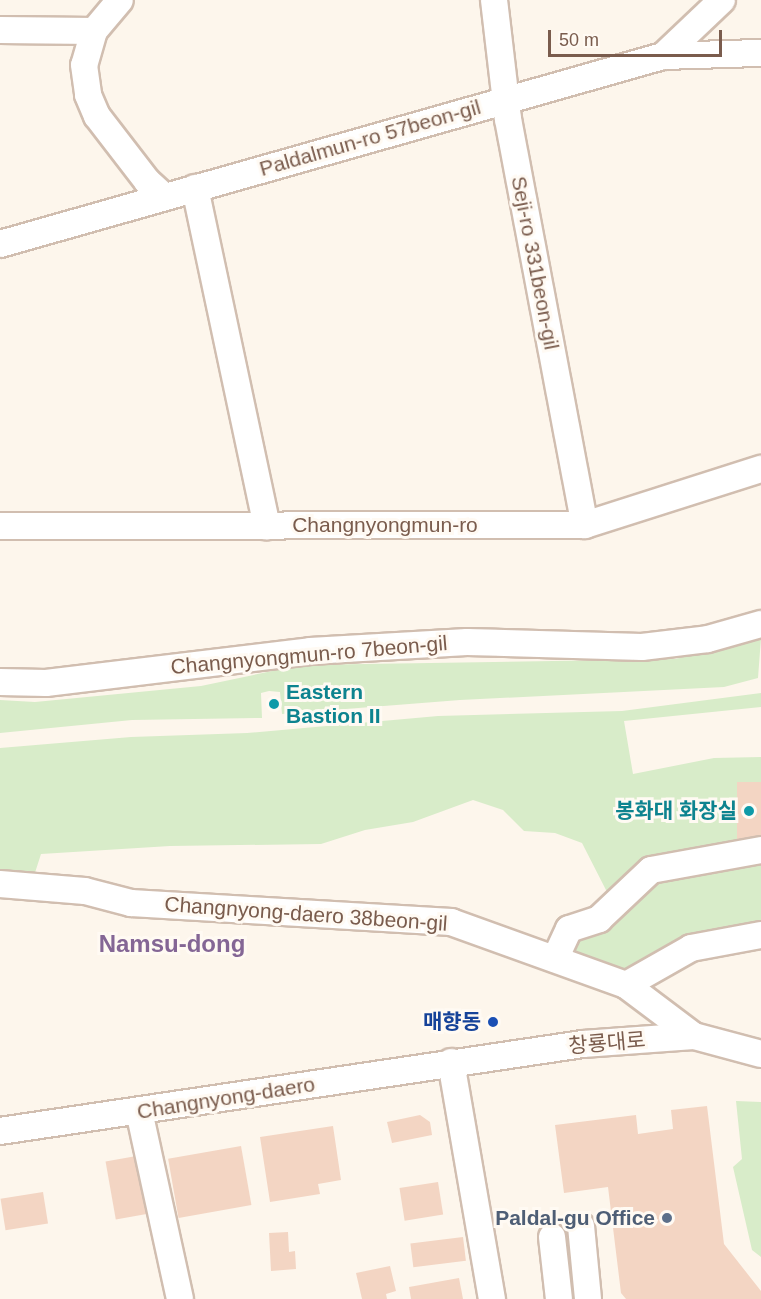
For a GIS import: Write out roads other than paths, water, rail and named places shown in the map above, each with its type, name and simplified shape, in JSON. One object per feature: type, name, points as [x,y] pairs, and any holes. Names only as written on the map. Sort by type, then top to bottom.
[{"type":"street","points":[[120,0],[94,31],[84,65],[88,95],[97,116],[147,181],[165,197]]},
{"type":"street","name":"Seji-ro 331beon-gil","points":[[494,0],[505,99],[585,525]]},
{"type":"street","name":"Paldalmun-ro 57beon-gil","points":[[0,244],[663,56],[722,0]]},
{"type":"street","points":[[0,30],[94,31]]},
{"type":"street","points":[[663,56],[761,53]]},
{"type":"street","points":[[195,188],[267,526]]},
{"type":"street","name":"Changnyongmun-ro","points":[[0,526],[585,525],[761,469]]},
{"type":"street","name":"Changnyongmun-ro 7beon-gil","points":[[0,682],[46,683],[310,651],[467,642],[642,647],[708,639],[761,624]]},
{"type":"street","points":[[555,959],[569,929],[599,919],[651,870],[761,850]]},
{"type":"street","name":"Changnyong-daero 38beon-gil","points":[[0,884],[85,891],[131,903],[451,922],[626,985],[694,1036]]},
{"type":"street","points":[[626,985],[692,948],[761,935]]},
{"type":"street","name":"창룡대로","points":[[451,1062],[583,1044],[694,1036],[761,1054]]},
{"type":"street","points":[[451,1062],[492,1299]]},
{"type":"street","name":"Changnyong-daero","points":[[0,1131],[451,1062]]},
{"type":"street","points":[[139,1111],[180,1299]]},
{"type":"street","points":[[581,1226],[588,1299]]},
{"type":"street","points":[[552,1238],[559,1299]]},
{"type":"place","name":"Eastern Bastion II","points":[[274,704]]},
{"type":"place","name":"봉화대 화장실","points":[[749,811]]},
{"type":"place","name":"매향동","points":[[493,1022]]},
{"type":"place","name":"Paldal-gu Office","points":[[667,1218]]},
{"type":"district","name":"Namsu-dong","points":[[172,944]]}]
